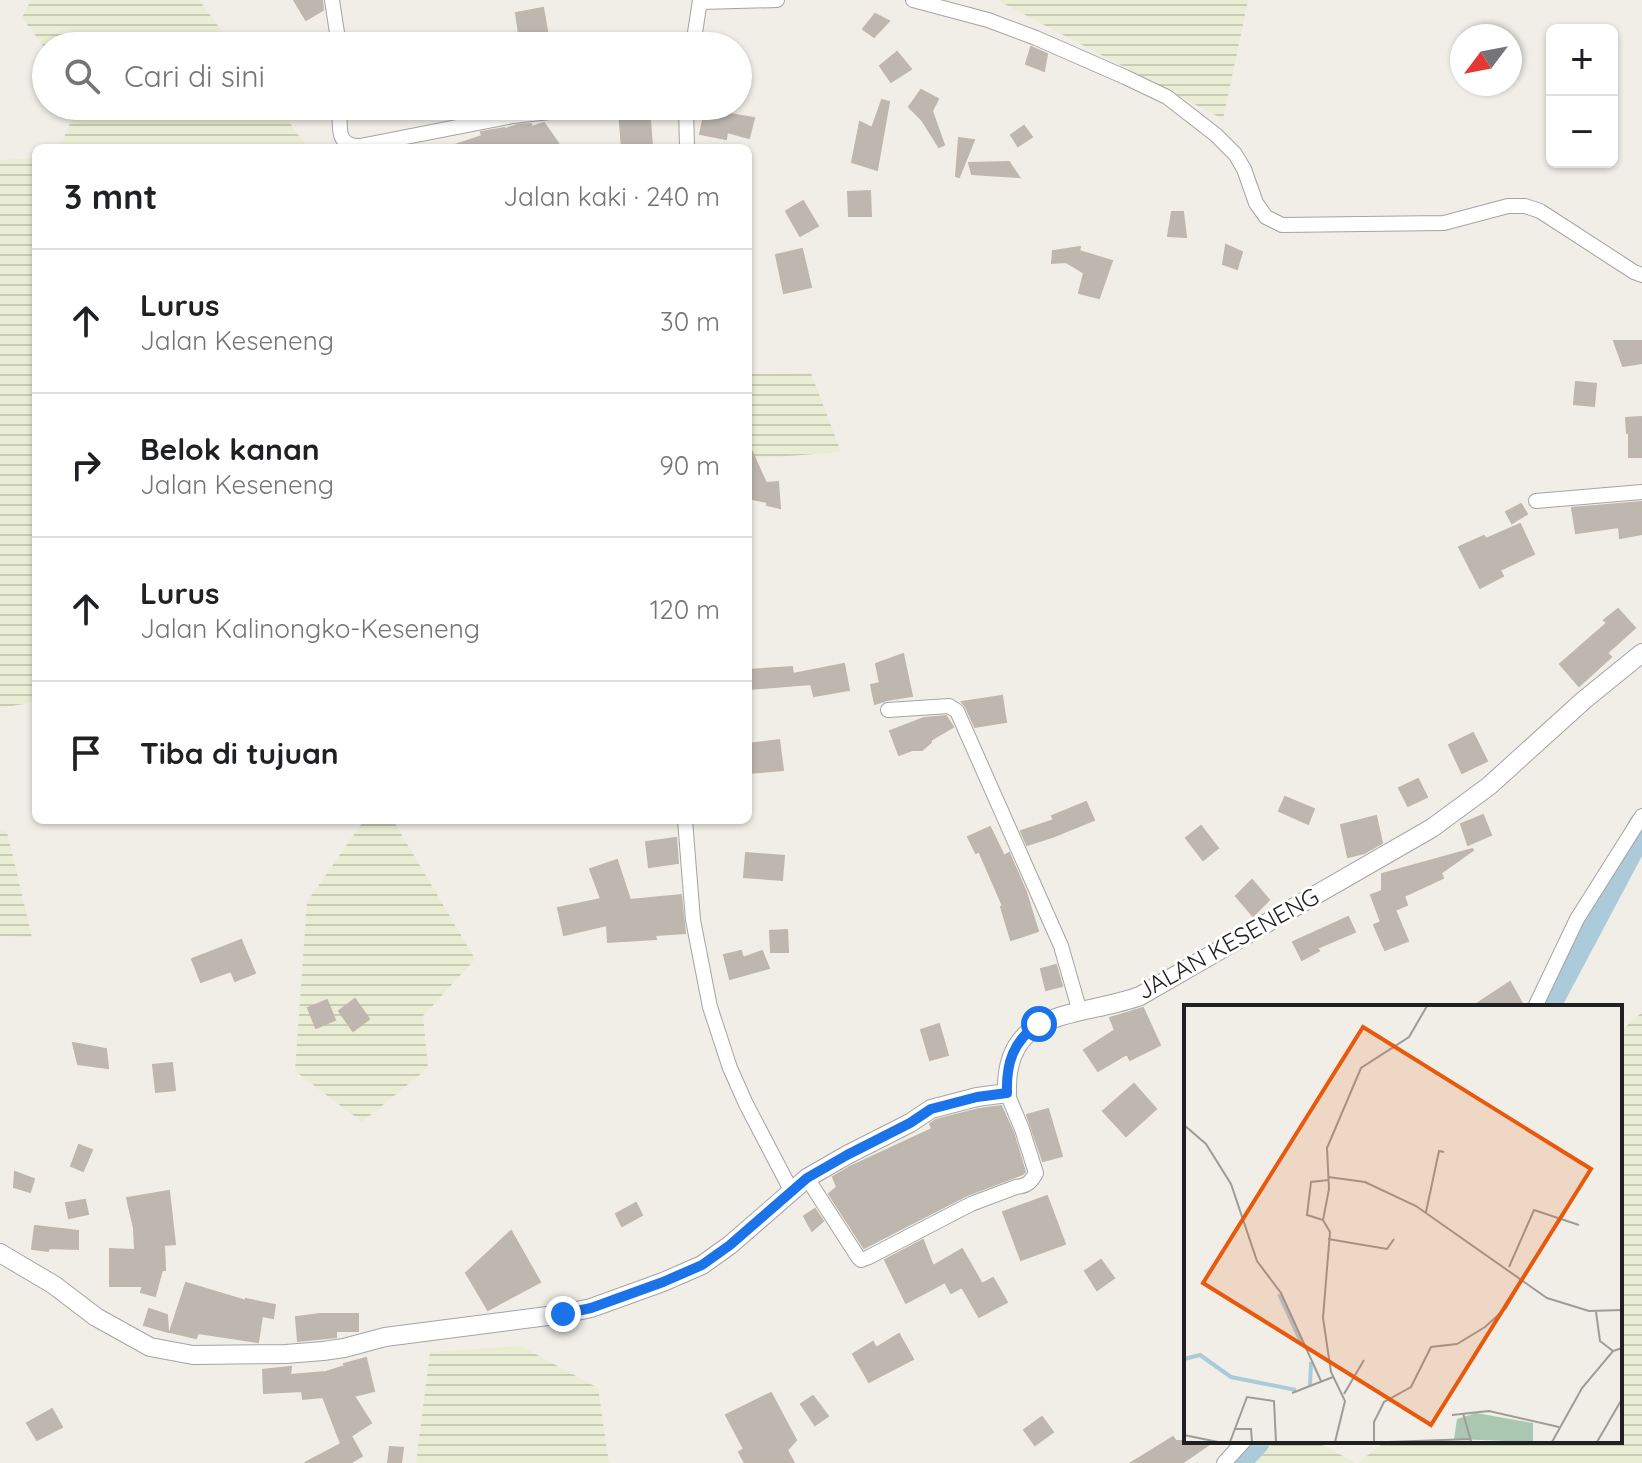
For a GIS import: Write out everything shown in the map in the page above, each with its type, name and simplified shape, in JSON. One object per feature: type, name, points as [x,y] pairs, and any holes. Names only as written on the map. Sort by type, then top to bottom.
[{"type":"street","points":[[332,0],[337,32]]},
{"type":"street","points":[[695,32],[700,1],[777,0]]},
{"type":"street","points":[[913,0],[1012,29],[1167,97],[1235,154],[1256,203],[1266,217],[1282,225],[1444,223],[1508,206],[1525,206],[1540,211],[1642,275]]},
{"type":"street","points":[[340,120],[341,135],[346,144]]},
{"type":"street","points":[[370,144],[493,120]]},
{"type":"street","points":[[686,120],[687,144]]},
{"type":"street","points":[[1536,501],[1642,492]]},
{"type":"street","name":"JALAN KESENENG","points":[[1007,1093],[1009,1062],[1021,1040],[1039,1024],[1123,1002],[1158,987],[1432,828],[1489,786],[1584,700],[1642,653]]},
{"type":"street","points":[[888,710],[949,706],[957,711],[1061,946],[1080,1012]]},
{"type":"street","points":[[1536,1005],[1577,919],[1642,816]]},
{"type":"street","points":[[685,824],[693,920],[710,1007],[730,1068],[792,1192]]},
{"type":"street","points":[[0,1253],[54,1285],[96,1317],[150,1347],[193,1355],[298,1353],[344,1348],[385,1337],[563,1314],[591,1308],[663,1282],[702,1265],[730,1245],[807,1178],[931,1109],[977,1097],[1007,1093],[1036,1173],[1024,1187],[1016,1187],[971,1204],[861,1260],[807,1178]]},
{"type":"street","points":[[1224,1463],[1242,1443]]},
{"type":"green space","points":[[31,0],[199,0],[223,32],[33,32],[22,18]]},
{"type":"green space","points":[[997,0],[1248,0],[1223,119]]},
{"type":"green space","points":[[72,120],[287,120],[305,144],[61,144]]},
{"type":"green space","points":[[32,158],[32,703],[0,708],[0,160]]},
{"type":"green space","points":[[811,373],[841,452],[752,459],[752,374]]},
{"type":"green space","points":[[361,824],[395,824],[475,959],[423,1016],[428,1068],[362,1122],[295,1071],[307,902]]},
{"type":"green space","points":[[0,831],[7,832],[32,937],[0,936]]},
{"type":"green space","points":[[1642,1012],[1642,1463],[1358,1463],[1383,1443],[1622,1443],[1622,1030]]},
{"type":"green space","points":[[521,1346],[598,1388],[609,1463],[416,1463],[430,1352]]},
{"type":"green space","points":[[1274,1443],[1319,1443],[1356,1463],[1255,1463],[1263,1451]]},
{"type":"building","points":[[294,0],[322,0],[323,10],[306,20]]},
{"type":"building","points":[[543,8],[547,32],[519,32],[516,13]]},
{"type":"building","points":[[875,14],[889,21],[874,37],[863,29]]},
{"type":"building","points":[[1031,47],[1047,54],[1044,71],[1026,64]]},
{"type":"building","points":[[897,52],[911,69],[891,82],[880,66]]},
{"type":"building","points":[[921,90],[938,99],[932,111],[944,145],[939,147],[922,120],[909,107]]},
{"type":"building","points":[[882,100],[889,102],[877,170],[852,162],[860,122],[872,128]]},
{"type":"building","points":[[754,118],[749,138],[727,132],[726,139],[700,134],[703,120]]},
{"type":"building","points":[[620,120],[650,120],[652,144],[622,144]]},
{"type":"building","points":[[544,123],[558,143],[458,144],[482,136],[481,132],[518,125],[531,124],[532,127]]},
{"type":"building","points":[[1024,126],[1032,137],[1018,146],[1011,135]]},
{"type":"building","points":[[959,138],[974,140],[959,177],[956,176]]},
{"type":"building","points":[[1009,162],[1019,177],[972,174],[969,163]]},
{"type":"building","points":[[870,191],[871,216],[849,216],[848,192]]},
{"type":"building","points":[[803,201],[818,226],[800,236],[786,211]]},
{"type":"building","points":[[1172,212],[1183,212],[1186,237],[1168,236]]},
{"type":"building","points":[[1226,245],[1242,252],[1237,269],[1223,264]]},
{"type":"building","points":[[1080,247],[1079,251],[1112,261],[1099,298],[1079,293],[1084,273],[1066,262],[1052,263],[1053,251]]},
{"type":"building","points":[[802,249],[811,287],[784,293],[776,255]]},
{"type":"building","points":[[1614,341],[1642,341],[1642,363],[1623,366]]},
{"type":"building","points":[[1576,382],[1596,384],[1594,406],[1574,404]]},
{"type":"building","points":[[1642,417],[1642,457],[1629,457],[1626,418]]},
{"type":"building","points":[[752,452],[766,483],[778,482],[780,508],[767,505],[767,502],[752,499]]},
{"type":"building","points":[[1642,502],[1642,534],[1620,538],[1619,527],[1576,533],[1572,508]]},
{"type":"building","points":[[1521,504],[1527,514],[1512,523],[1506,512]]},
{"type":"building","points":[[1520,524],[1534,554],[1500,570],[1503,576],[1480,588],[1459,547]]},
{"type":"building","points":[[1618,609],[1635,628],[1607,653],[1611,657],[1579,686],[1560,664],[1607,623],[1604,620]]},
{"type":"building","points":[[903,654],[912,696],[875,704],[871,685],[880,683],[876,664]]},
{"type":"building","points":[[844,664],[849,690],[814,696],[811,684],[752,689],[752,670],[792,667],[793,674]]},
{"type":"building","points":[[1002,696],[1006,722],[975,727],[962,702]]},
{"type":"building","points":[[946,716],[953,727],[931,740],[922,750],[899,755],[890,731],[924,718]]},
{"type":"building","points":[[1473,733],[1487,761],[1462,773],[1449,745]]},
{"type":"building","points":[[779,740],[783,770],[752,773],[752,743]]},
{"type":"building","points":[[1418,779],[1427,797],[1408,806],[1399,788]]},
{"type":"building","points":[[1285,797],[1314,809],[1308,824],[1279,811]]},
{"type":"building","points":[[1086,802],[1094,820],[1027,845],[1021,831],[1054,820],[1052,816]]},
{"type":"building","points":[[1483,815],[1491,835],[1468,845],[1461,824]]},
{"type":"building","points":[[1376,816],[1382,843],[1348,857],[1341,825]]},
{"type":"building","points":[[1201,826],[1218,848],[1203,860],[1186,838]]},
{"type":"building","points":[[990,827],[1004,856],[1009,853],[1038,931],[1011,940],[1003,906],[979,851],[976,853],[968,837]]},
{"type":"building","points":[[676,838],[678,863],[649,867],[646,842]]},
{"type":"building","points":[[1472,849],[1441,873],[1443,878],[1404,896],[1407,905],[1395,910],[1408,941],[1385,950],[1374,925],[1381,922],[1371,895],[1382,891],[1382,874]]},
{"type":"building","points":[[746,853],[784,856],[782,880],[744,877]]},
{"type":"building","points":[[617,860],[630,900],[681,895],[685,933],[655,935],[656,939],[608,942],[607,925],[564,935],[558,908],[601,899],[590,869]]},
{"type":"building","points":[[1252,880],[1269,900],[1253,916],[1236,896]]},
{"type":"building","points":[[1348,917],[1355,932],[1317,948],[1319,951],[1302,960],[1293,942]]},
{"type":"building","points":[[787,930],[788,952],[771,952],[770,931]]},
{"type":"building","points":[[241,940],[255,973],[235,981],[231,971],[201,982],[192,959]]},
{"type":"building","points":[[741,951],[743,958],[762,951],[769,968],[730,979],[724,955]]},
{"type":"building","points":[[1056,965],[1062,986],[1046,990],[1041,969]]},
{"type":"building","points":[[1510,982],[1523,1005],[1475,1005]]},
{"type":"building","points":[[355,999],[369,1019],[353,1031],[339,1011]]},
{"type":"building","points":[[327,1000],[335,1020],[316,1028],[308,1008]]},
{"type":"building","points":[[1143,1008],[1160,1045],[1130,1060],[1127,1054],[1098,1071],[1084,1050],[1115,1030],[1110,1018]]},
{"type":"building","points":[[939,1024],[948,1055],[930,1060],[921,1030]]},
{"type":"building","points":[[73,1043],[106,1049],[108,1068],[78,1064]]},
{"type":"building","points":[[172,1063],[175,1090],[156,1092],[153,1065]]},
{"type":"building","points":[[1134,1084],[1156,1109],[1126,1136],[1103,1111]]},
{"type":"building","points":[[1001,1106],[1025,1172],[967,1195],[864,1248],[829,1194],[837,1187],[833,1177],[932,1129],[930,1124],[936,1120]]},
{"type":"building","points":[[1048,1109],[1062,1156],[1043,1161],[1027,1115]]},
{"type":"building","points":[[79,1145],[92,1150],[83,1171],[71,1166]]},
{"type":"building","points":[[15,1172],[34,1179],[30,1192],[14,1187]]},
{"type":"building","points":[[169,1191],[175,1244],[164,1245],[165,1270],[162,1270],[155,1296],[141,1292],[143,1286],[110,1286],[110,1249],[135,1250],[127,1198]]},
{"type":"building","points":[[1047,1196],[1065,1244],[1021,1260],[1003,1212]]},
{"type":"building","points":[[85,1200],[88,1214],[69,1218],[66,1203]]},
{"type":"building","points":[[636,1203],[642,1215],[622,1226],[616,1214]]},
{"type":"building","points":[[815,1209],[823,1221],[812,1231],[804,1216]]},
{"type":"building","points":[[35,1226],[78,1231],[78,1249],[32,1249]]},
{"type":"building","points":[[511,1231],[540,1282],[488,1310],[466,1273]]},
{"type":"building","points":[[923,1240],[933,1266],[962,1249],[982,1284],[993,1278],[1007,1302],[979,1317],[962,1287],[951,1293],[945,1282],[906,1303],[885,1260]]},
{"type":"building","points":[[1101,1260],[1114,1278],[1097,1290],[1085,1271]]},
{"type":"building","points":[[186,1283],[246,1301],[275,1305],[273,1318],[262,1316],[258,1342],[198,1333],[196,1338],[170,1332]]},
{"type":"building","points":[[149,1309],[167,1315],[168,1332],[144,1325]]},
{"type":"building","points":[[358,1314],[358,1331],[336,1331],[336,1337],[298,1341],[296,1317]]},
{"type":"building","points":[[899,1334],[913,1359],[869,1382],[853,1354],[873,1342],[876,1348]]},
{"type":"building","points":[[366,1358],[374,1391],[354,1396],[371,1423],[351,1436],[362,1456],[350,1463],[305,1463],[341,1444],[323,1397],[303,1399],[302,1391],[264,1393],[263,1370],[291,1367],[290,1375],[326,1372]]},
{"type":"building","points":[[771,1393],[796,1440],[787,1450],[794,1463],[745,1463],[739,1452],[744,1449],[726,1415]]},
{"type":"building","points":[[813,1396],[828,1416],[815,1425],[801,1404]]},
{"type":"building","points":[[52,1409],[62,1427],[37,1440],[27,1423]]},
{"type":"building","points":[[1042,1417],[1053,1432],[1035,1445],[1024,1430]]},
{"type":"building","points":[[1173,1437],[1184,1443],[1211,1443],[1182,1463],[1131,1463]]},
{"type":"building","points":[[390,1447],[403,1448],[401,1463],[388,1463]]},
{"type":"waterway","points":[[1547,1005],[1642,826]]},
{"type":"waterway","points":[[1236,1463],[1254,1443]]},
{"type":"route","points":[[563,1314],[591,1308],[702,1265],[730,1245],[807,1178],[931,1109],[1007,1093],[1011,1055],[1028,1032],[1039,1024]]}]
